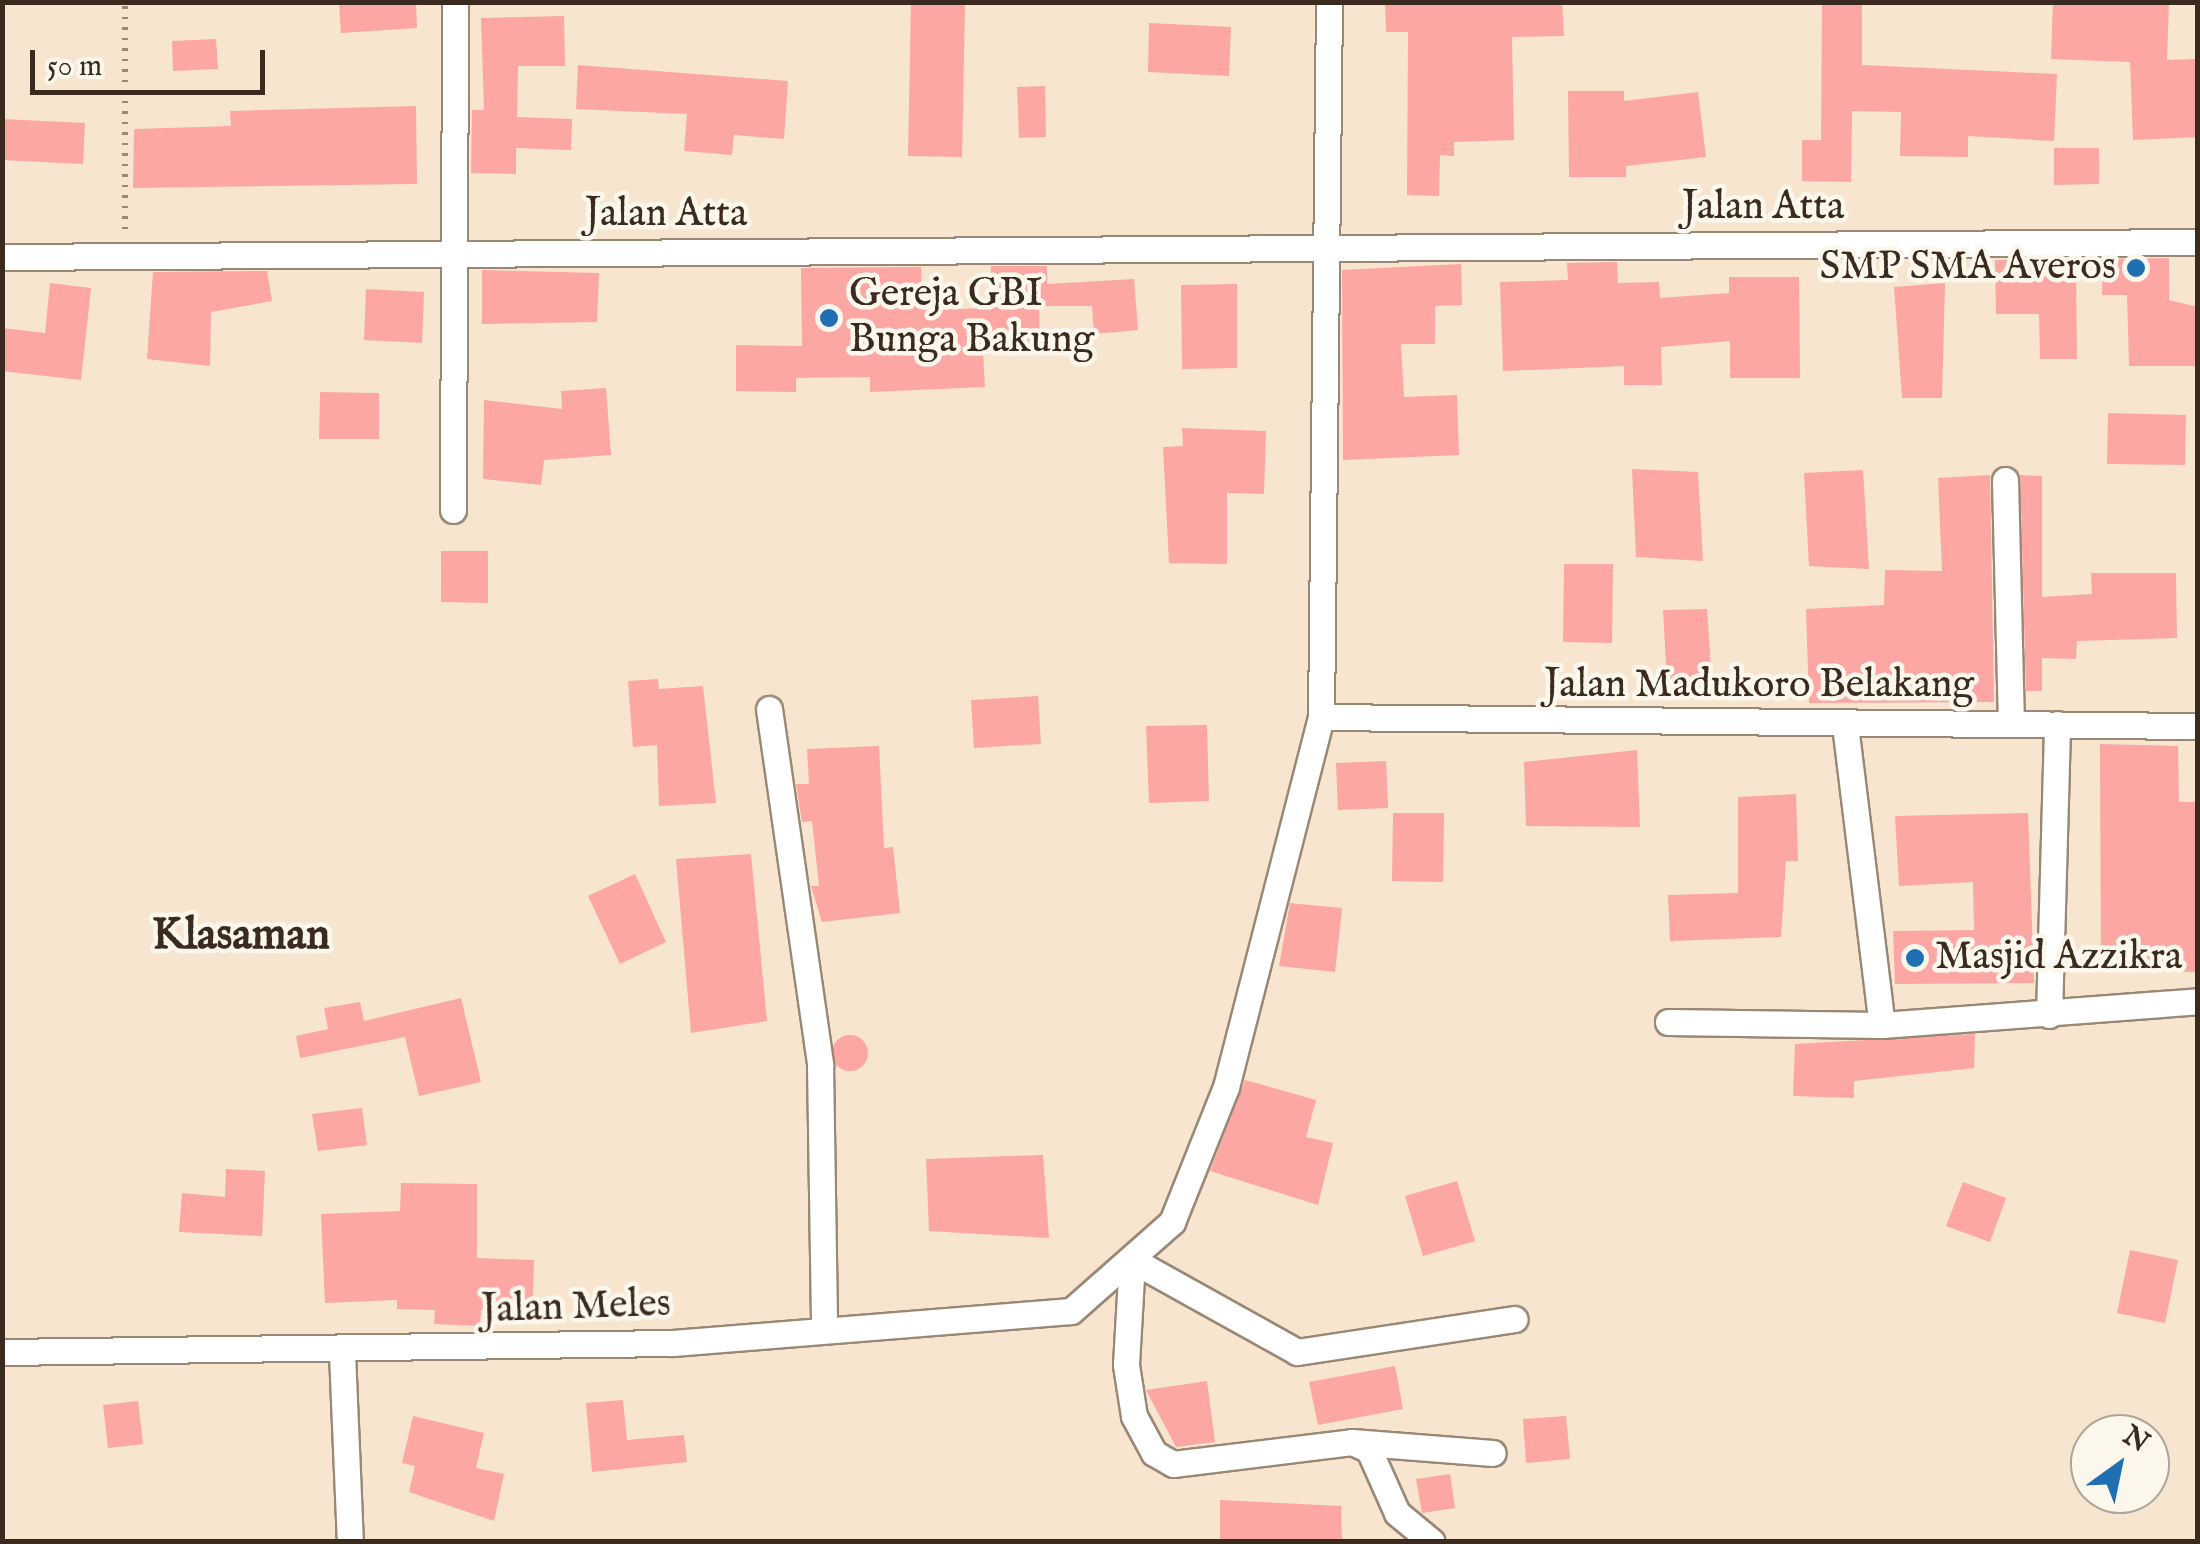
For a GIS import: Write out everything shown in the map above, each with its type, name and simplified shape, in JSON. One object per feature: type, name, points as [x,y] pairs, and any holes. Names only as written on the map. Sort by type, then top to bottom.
[{"type":"street","points":[[453,510],[455,2]]},
{"type":"street","points":[[1321,717],[1330,248],[1328,2]]},
{"type":"street","name":"Jalan Atta","points":[[2,256],[2198,242]]},
{"type":"street","points":[[2005,480],[2011,723]]},
{"type":"street","points":[[770,709],[820,1064],[824,1324]]},
{"type":"street","name":"Jalan Madukoro Belakang","points":[[1321,717],[2198,726]]},
{"type":"street","name":"Jalan Meles","points":[[2,1352],[342,1353],[673,1343],[824,1324],[1071,1311],[1172,1222],[1204,1152],[1321,717]]},
{"type":"street","points":[[2048,1015],[2057,724]]},
{"type":"street","points":[[1844,725],[1882,1024]]},
{"type":"street","points":[[1668,1022],[1882,1024],[2048,1015],[2198,1001]]},
{"type":"street","points":[[1494,1453],[1352,1442],[1173,1464],[1154,1453],[1134,1416],[1126,1365],[1132,1260],[1298,1352],[1514,1319]]},
{"type":"street","points":[[342,1353],[350,1542]]},
{"type":"street","points":[[1352,1442],[1369,1450],[1396,1513],[1432,1542]]},
{"type":"path","points":[[124,256],[125,2]]},
{"type":"building","points":[[339,2],[416,2],[417,28],[341,33]]},
{"type":"building","points":[[911,2],[965,3],[962,157],[908,156]]},
{"type":"building","points":[[1385,2],[1562,2],[1564,36],[1512,37],[1514,140],[1454,142],[1454,156],[1440,155],[1439,196],[1407,195],[1408,32],[1386,32]]},
{"type":"building","points":[[2053,2],[2169,2],[2167,60],[2198,59],[2198,137],[2133,140],[2130,62],[2051,59]]},
{"type":"building","points":[[1822,5],[1862,5],[1862,65],[2057,74],[2054,141],[1968,136],[1968,157],[1900,156],[1901,112],[1852,111],[1851,182],[1802,181],[1802,140],[1821,140]]},
{"type":"building","points":[[564,16],[565,66],[518,66],[517,117],[572,119],[571,150],[516,148],[516,174],[471,173],[472,110],[484,110],[481,18]]},
{"type":"building","points":[[1149,23],[1231,27],[1229,76],[1148,72]]},
{"type":"building","points":[[216,39],[218,69],[173,71],[172,41]]},
{"type":"building","points":[[578,65],[788,81],[784,139],[734,135],[732,155],[684,151],[687,114],[576,109]]},
{"type":"building","points":[[1045,86],[1046,137],[1019,138],[1017,87]]},
{"type":"building","points":[[1568,91],[1624,91],[1624,101],[1698,92],[1706,157],[1626,166],[1626,177],[1569,177]]},
{"type":"building","points":[[416,106],[417,184],[133,188],[134,129],[231,126],[230,111]]},
{"type":"building","points":[[2,119],[85,123],[83,164],[2,160]]},
{"type":"building","points":[[2054,148],[2099,148],[2099,184],[2054,185]]},
{"type":"building","points":[[2169,258],[2169,300],[2198,307],[2198,366],[2129,366],[2127,295],[2102,295],[2103,259]]},
{"type":"building","points":[[2035,259],[2035,277],[2076,276],[2077,359],[2040,359],[2039,314],[1996,314],[1995,260]]},
{"type":"building","points":[[1617,262],[1618,283],[1659,282],[1660,298],[1729,293],[1729,277],[1799,277],[1800,378],[1730,378],[1730,341],[1661,347],[1662,385],[1624,385],[1624,366],[1503,371],[1500,282],[1568,280],[1567,263]]},
{"type":"building","points":[[1461,264],[1462,305],[1435,306],[1435,344],[1401,344],[1404,397],[1457,395],[1459,455],[1343,460],[1342,270]]},
{"type":"building","points":[[991,266],[1047,266],[1047,284],[1134,279],[1138,330],[1094,334],[1092,306],[1039,306],[1040,350],[983,351],[985,387],[870,392],[870,377],[796,378],[796,392],[736,391],[736,345],[802,346],[801,268],[921,267],[922,310],[991,308]]},
{"type":"building","points":[[482,270],[599,273],[597,322],[482,324]]},
{"type":"building","points":[[267,271],[272,301],[211,312],[210,366],[147,359],[153,272]]},
{"type":"building","points":[[50,283],[91,288],[81,380],[2,371],[2,328],[45,333]]},
{"type":"building","points":[[1945,283],[1942,398],[1902,398],[1894,287]]},
{"type":"building","points":[[1237,284],[1237,368],[1182,369],[1181,285]]},
{"type":"building","points":[[366,289],[424,292],[422,343],[364,340]]},
{"type":"building","points":[[606,388],[611,455],[544,460],[541,485],[483,479],[484,400],[562,409],[561,391]]},
{"type":"building","points":[[320,392],[379,393],[379,439],[319,439]]},
{"type":"building","points":[[2108,413],[2186,415],[2185,465],[2107,464]]},
{"type":"building","points":[[1182,428],[1266,431],[1264,494],[1227,493],[1227,564],[1169,563],[1163,447],[1183,446]]},
{"type":"building","points":[[1632,469],[1698,472],[1703,561],[1636,557]]},
{"type":"building","points":[[1863,470],[1869,569],[1809,566],[1804,473]]},
{"type":"building","points":[[1990,475],[1994,702],[1809,703],[1806,609],[1884,605],[1885,570],[1942,571],[1938,478]]},
{"type":"building","points":[[2020,475],[2042,476],[2042,597],[2092,594],[2091,573],[2176,573],[2177,638],[2077,641],[2076,659],[2042,658],[2042,691],[2026,691]]},
{"type":"building","points":[[441,551],[488,551],[488,603],[441,602]]},
{"type":"building","points":[[1564,564],[1613,564],[1612,643],[1563,642]]},
{"type":"building","points":[[1707,609],[1713,699],[1668,699],[1663,610]]},
{"type":"building","points":[[658,679],[659,689],[703,686],[716,803],[659,806],[657,745],[633,747],[628,681]]},
{"type":"building","points":[[1038,696],[1041,744],[974,748],[971,700]]},
{"type":"building","points":[[1207,725],[1209,801],[1149,803],[1146,726]]},
{"type":"building","points":[[2100,744],[2178,746],[2179,802],[2198,802],[2198,972],[2101,970]]},
{"type":"building","points":[[879,746],[884,848],[893,847],[900,913],[822,922],[811,886],[819,886],[812,821],[802,822],[796,784],[809,784],[807,749]]},
{"type":"building","points":[[1637,750],[1640,827],[1526,826],[1524,762]]},
{"type":"building","points":[[1386,761],[1388,808],[1338,810],[1336,763]]},
{"type":"building","points":[[1796,794],[1798,861],[1786,861],[1781,937],[1670,941],[1668,895],[1738,893],[1738,797]]},
{"type":"building","points":[[1393,813],[1444,813],[1443,882],[1392,881]]},
{"type":"building","points":[[2028,813],[2034,983],[1895,984],[1893,931],[1974,930],[1973,882],[1899,886],[1895,816]]},
{"type":"building","points":[[751,854],[767,1021],[691,1033],[676,859]]},
{"type":"building","points":[[635,874],[666,942],[620,964],[588,896]]},
{"type":"building","points":[[1290,903],[1342,908],[1335,972],[1279,966]]},
{"type":"building","points":[[461,998],[481,1082],[419,1096],[405,1037],[300,1058],[296,1036],[328,1029],[324,1008],[360,1002],[364,1021]]},
{"type":"building","points":[[1975,1034],[1974,1068],[1854,1081],[1854,1098],[1793,1096],[1795,1044]]},
{"type":"building","points":[[850,1035],[863,1040],[868,1053],[863,1066],[850,1071],[837,1066],[832,1053],[837,1040]]},
{"type":"building","points":[[1245,1080],[1316,1100],[1306,1137],[1333,1143],[1318,1205],[1210,1171]]},
{"type":"building","points":[[362,1108],[367,1145],[318,1151],[312,1114]]},
{"type":"building","points":[[1043,1155],[1049,1238],[929,1231],[926,1159]]},
{"type":"building","points":[[226,1169],[265,1171],[262,1236],[179,1232],[182,1193],[225,1197]]},
{"type":"building","points":[[1457,1181],[1475,1241],[1423,1256],[1405,1196]]},
{"type":"building","points":[[1963,1182],[2006,1198],[1990,1242],[1946,1226]]},
{"type":"building","points":[[401,1183],[477,1184],[477,1258],[534,1260],[532,1312],[481,1310],[480,1326],[434,1324],[435,1310],[397,1309],[397,1300],[325,1303],[321,1214],[400,1211]]},
{"type":"building","points":[[2130,1250],[2178,1260],[2165,1323],[2117,1313]]},
{"type":"building","points":[[1395,1366],[1403,1409],[1318,1425],[1309,1382]]},
{"type":"building","points":[[1207,1381],[1215,1442],[1176,1447],[1146,1390]]},
{"type":"building","points":[[623,1400],[627,1440],[684,1435],[687,1462],[592,1472],[586,1403]]},
{"type":"building","points":[[138,1401],[143,1444],[108,1448],[103,1405]]},
{"type":"building","points":[[413,1416],[484,1433],[476,1468],[504,1474],[494,1521],[409,1492],[415,1466],[402,1463]]},
{"type":"building","points":[[1566,1416],[1570,1459],[1526,1463],[1523,1419]]},
{"type":"building","points":[[1450,1474],[1455,1508],[1422,1513],[1416,1479]]},
{"type":"building","points":[[1220,1500],[1341,1506],[1342,1542],[1220,1542]]},
{"type":"place","name":"SMP SMA Averos","points":[[2136,268]]},
{"type":"place","name":"Gereja GBI Bunga Bakung","points":[[829,318]]},
{"type":"place","name":"Masjid Azzikra","points":[[1915,958]]},
{"type":"district","name":"Klasaman","points":[[241,936]]}]
